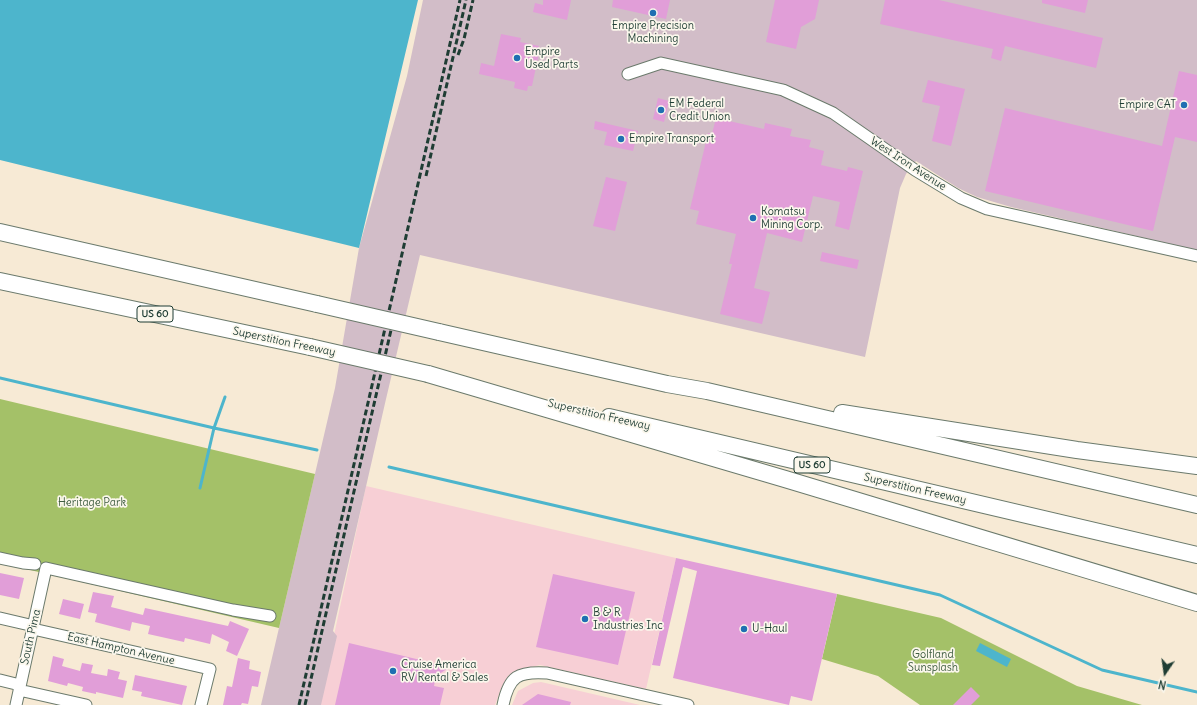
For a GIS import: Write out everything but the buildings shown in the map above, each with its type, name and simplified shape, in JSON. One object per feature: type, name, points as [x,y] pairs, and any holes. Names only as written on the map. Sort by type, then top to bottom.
[{"type":"highway","points":[[0,221],[195,276]]},
{"type":"highway","points":[[0,232],[667,384],[1077,450],[1197,466]]},
{"type":"highway","name":"Superstition Freeway","points":[[0,281],[310,347],[428,374],[1197,555]]},
{"type":"highway","points":[[428,374],[785,479],[1197,603]]},
{"type":"highway","points":[[706,391],[1197,505]]},
{"type":"street","name":"West Iron Avenue","points":[[628,74],[661,63],[783,90],[833,113],[914,170],[961,198],[987,209],[1197,256]]},
{"type":"street","points":[[0,558],[35,564]]},
{"type":"street","name":"South Pima","points":[[16,705],[46,568],[234,610],[270,616]]},
{"type":"street","name":"East Hampton Avenue","points":[[0,618],[33,628],[210,669],[201,705]]},
{"type":"street","points":[[503,705],[508,686],[519,674],[533,672],[547,673],[688,705]]},
{"type":"street","points":[[0,680],[86,705]]},
{"type":"shaded area","points":[[423,0],[1197,0],[1197,250],[1011,207],[977,197],[958,188],[916,161],[906,174],[900,188],[865,357],[420,255],[333,631],[337,636],[321,705],[261,705],[335,388],[359,248],[407,76]]},
{"type":"shaded area","points":[[366,486],[676,558],[646,689],[540,665],[523,669],[513,673],[507,678],[495,705],[319,705]]},
{"type":"shaded area","points":[[541,682],[640,705],[512,705],[518,691],[533,683]]},
{"type":"green space","name":"Heritage Park","points":[[0,399],[315,474],[279,628],[0,563]]},
{"type":"green space","name":"Golfland Sunsplash","points":[[837,594],[941,618],[1077,686],[1142,705],[920,705],[878,676],[822,659]]},
{"type":"water","points":[[0,0],[418,0],[359,248],[0,160]]},
{"type":"water","points":[[980,643],[1011,659],[1007,667],[976,651]]},
{"type":"waterway","points":[[0,378],[214,428],[317,450]]},
{"type":"waterway","points":[[200,488],[214,428],[225,397]]},
{"type":"waterway","points":[[389,467],[940,595],[1102,670],[1197,692]]},
{"type":"railway","points":[[299,705],[460,0]]},
{"type":"railway","points":[[426,176],[466,0]]},
{"type":"railway","points":[[458,55],[464,39],[473,0]]},
{"type":"railway","points":[[305,705],[391,330]]},
{"type":"place","name":"Empire Precision Machining","points":[[653,13]]},
{"type":"place","name":"Empire Used Parts","points":[[517,58]]},
{"type":"place","name":"Empire CAT","points":[[1184,105]]},
{"type":"place","name":"EM Federal Credit Union","points":[[661,110]]},
{"type":"place","name":"Empire Transport","points":[[621,139]]},
{"type":"place","name":"Komatsu Mining Corp.","points":[[753,218]]},
{"type":"place","name":"B & R Industries Inc","points":[[585,619]]},
{"type":"place","name":"U-Haul","points":[[744,629]]},
{"type":"place","name":"Cruise America RV Rental & Sales","points":[[393,671]]}]
